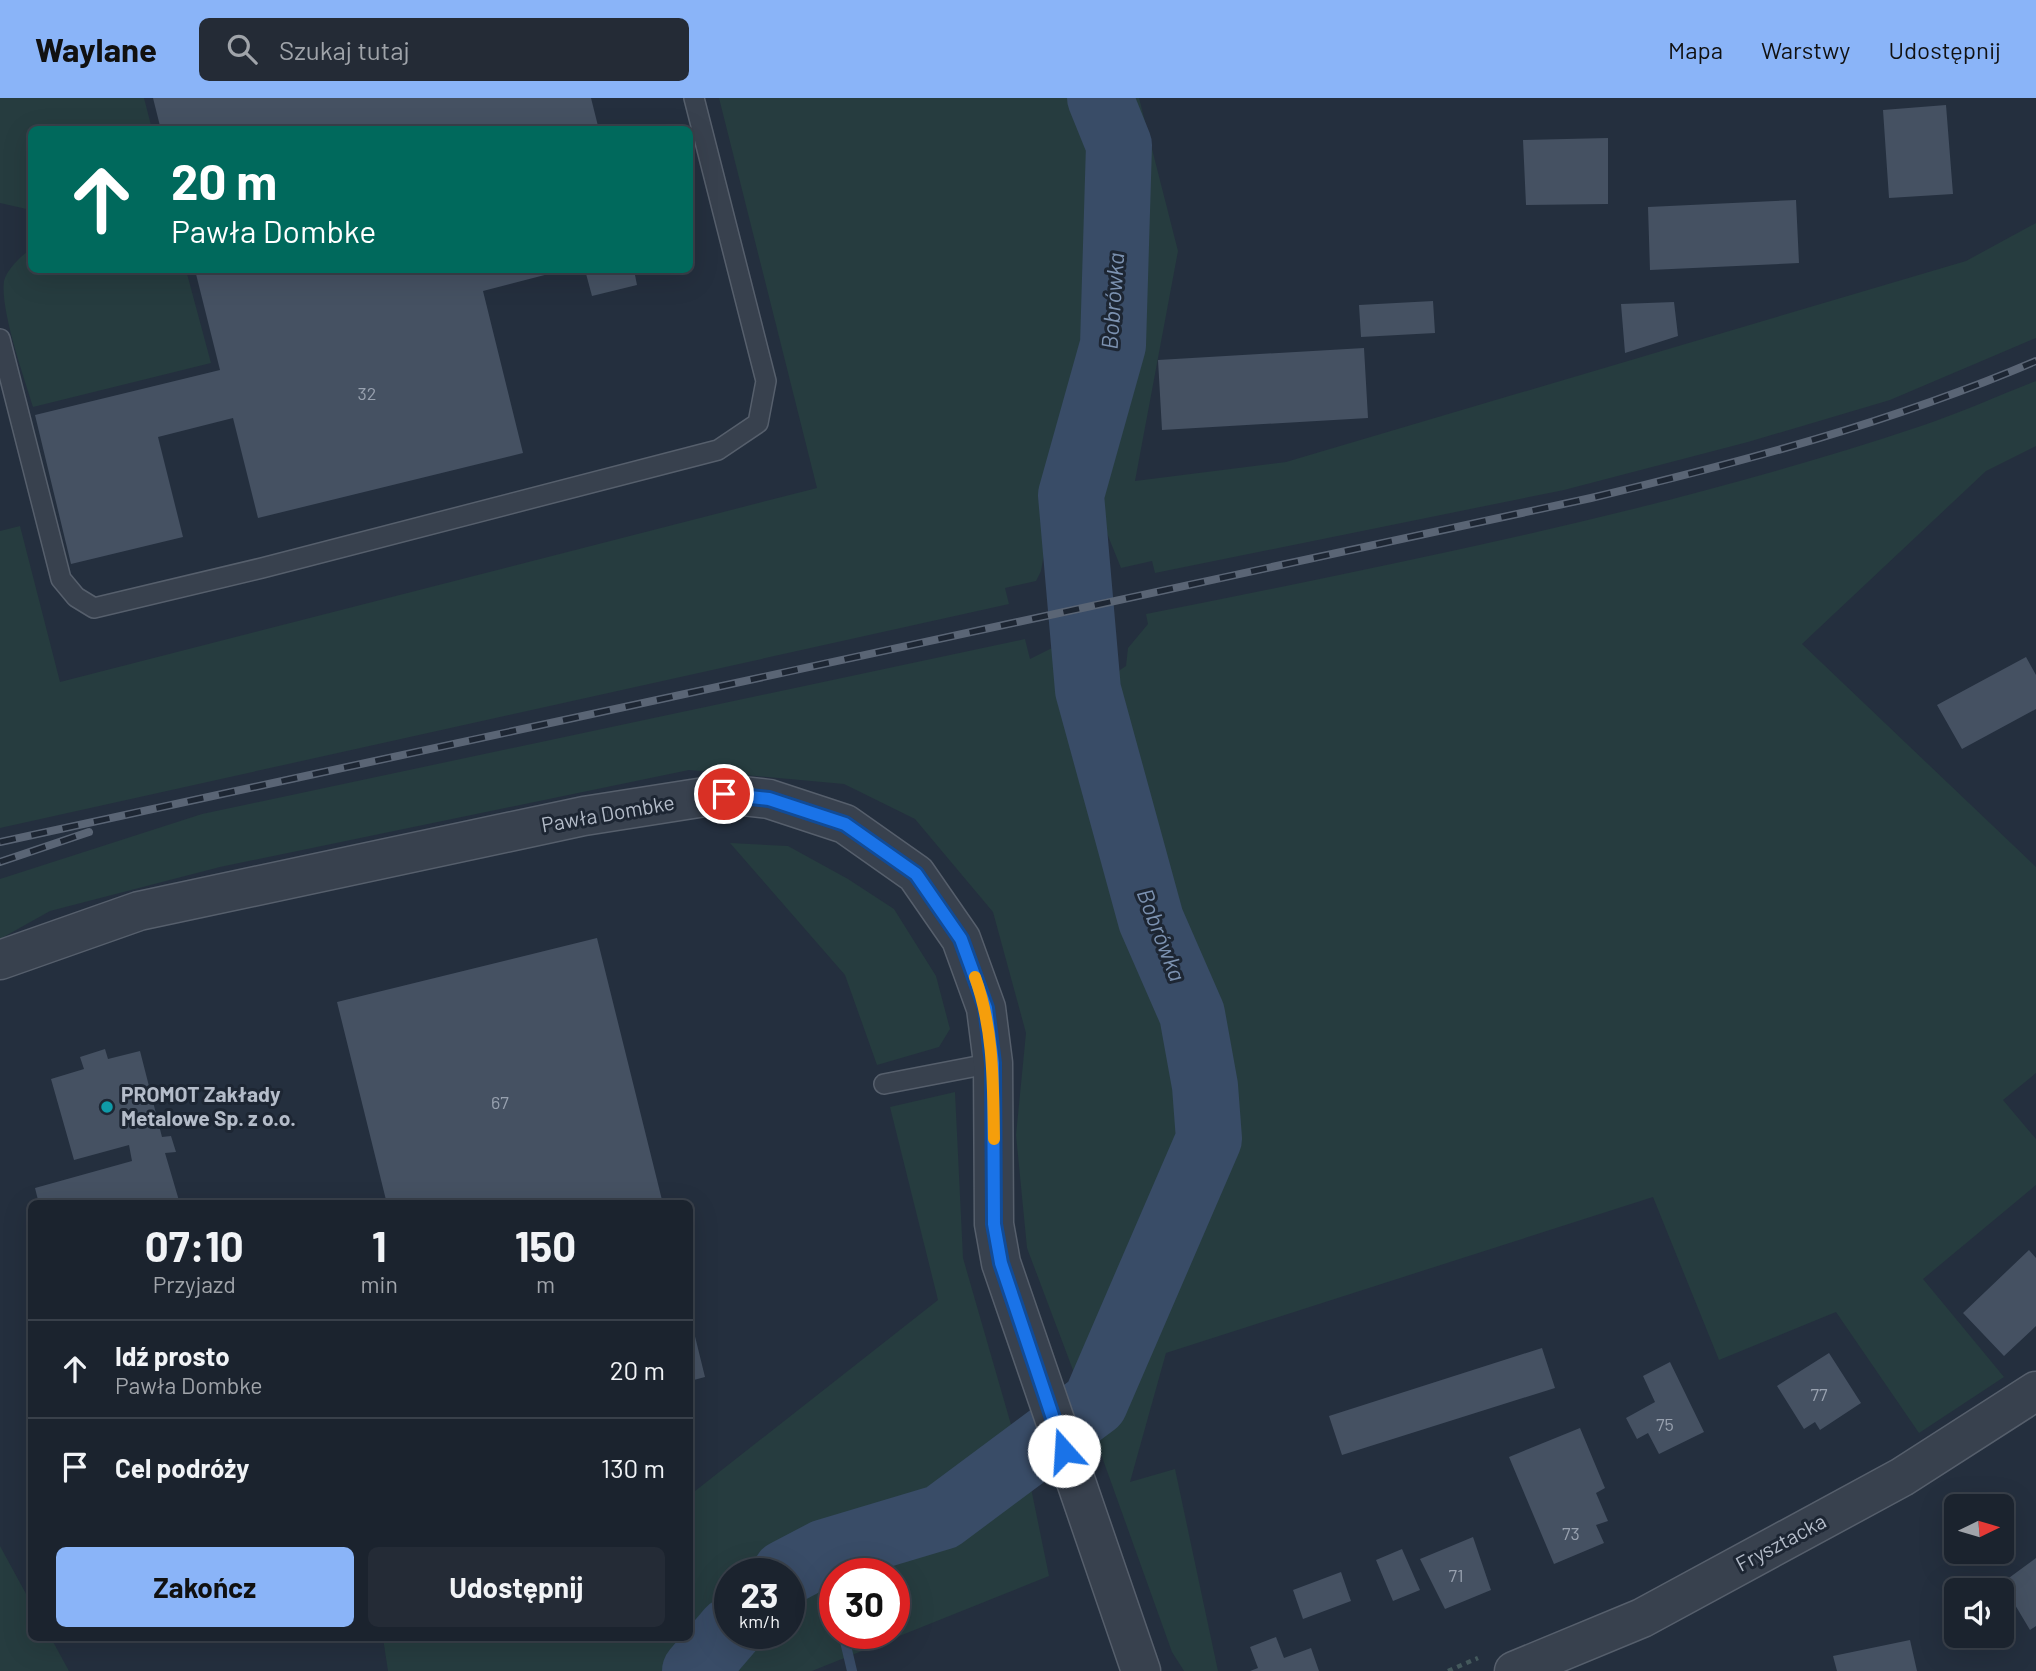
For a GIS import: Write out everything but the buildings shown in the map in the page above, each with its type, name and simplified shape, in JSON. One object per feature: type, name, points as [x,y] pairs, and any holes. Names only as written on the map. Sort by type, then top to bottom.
[{"type":"street","name":"Pawła Dombke","points":[[0,960],[139,911],[557,822],[724,794],[769,799],[845,824],[916,874],[961,939],[986,1008],[993,1063],[994,1224],[1001,1263],[1141,1671]]},
{"type":"street","name":"Frysztacka","points":[[1514,1671],[1642,1618],[1902,1478],[2036,1391]]},
{"type":"lane","points":[[0,339],[61,579],[75,597],[94,608],[262,568],[718,450],[758,423],[766,381],[694,98]]},
{"type":"lane","points":[[884,1084],[993,1063]]},
{"type":"green space","points":[[0,98],[144,98],[151,126],[28,126],[28,209],[0,203]]},
{"type":"green space","points":[[719,98],[1139,98],[1178,251],[1135,481],[1286,462],[1966,261],[2036,223],[2036,338],[1890,400],[1748,442],[1564,490],[1155,573],[1152,561],[1121,568],[1102,521],[1048,531],[1041,571],[1036,581],[1005,588],[1009,604],[0,828],[0,531],[20,526],[60,682],[817,488]]},
{"type":"green space","points":[[28,252],[28,273],[187,273],[211,363],[33,407],[14,344],[4,294],[4,281],[19,259]]},
{"type":"green space","points":[[2036,381],[2036,446],[1986,471],[1802,644],[2036,867],[2036,1073],[2003,1100],[2036,1139],[2036,1185],[1923,1279],[2004,1377],[1919,1433],[1836,1312],[1719,1360],[1653,1197],[1166,1353],[1130,1482],[1175,1469],[1218,1671],[1184,1671],[1172,1652],[1097,1443],[1229,1150],[1225,1055],[1168,919],[1107,707],[1111,683],[1116,674],[1126,666],[1128,648],[1148,624],[1146,614],[1535,533],[1728,484],[1918,427]]},
{"type":"green space","points":[[1025,639],[1030,659],[1052,648],[1071,752],[1137,938],[1184,1107],[1155,1211],[1079,1386],[1027,1248],[1016,1135],[1026,1033],[993,912],[915,819],[844,784],[689,770],[220,867],[50,911],[0,939],[0,879],[202,814]]},
{"type":"green space","points":[[730,843],[788,846],[848,879],[894,909],[936,976],[950,1029],[939,1047],[877,1065],[845,975]]},
{"type":"green space","points":[[955,1092],[963,1258],[1016,1442],[921,1498],[776,1558],[714,1558],[714,1618],[693,1641],[693,1493],[938,1300],[890,1107]]},
{"type":"green space","points":[[1031,1488],[1049,1576],[910,1632],[910,1558],[908,1558],[933,1549]]},
{"type":"green space","points":[[0,1546],[28,1597],[28,1641],[53,1641],[69,1671],[0,1671]]},
{"type":"green space","points":[[819,1591],[819,1649],[867,1649],[812,1671],[709,1671],[732,1649],[805,1649],[805,1595]]},
{"type":"green space","points":[[383,1641],[693,1641],[665,1671],[388,1671]]},
{"type":"waterway","name":"Bobrówka","points":[[805,1562],[825,1552],[942,1517],[1095,1403],[1209,1139],[1205,1086],[1192,1014],[1151,920],[1088,690],[1071,495],[1113,345],[1119,145],[1100,98]]},
{"type":"waterway","points":[[825,1552],[826,1558]]},
{"type":"waterway","name":"Bobrówka","points":[[695,1671],[714,1649]]},
{"type":"waterway","points":[[847,1649],[852,1671]]},
{"type":"railway","points":[[0,842],[1591,498],[1704,470],[1872,422],[2036,361]]},
{"type":"railway","points":[[0,862],[89,832]]},
{"type":"slow traffic","points":[[975,977],[986,1008],[993,1063],[994,1139]]},
{"type":"place","name":"PROMOT Zakłady Metalowe Sp. z o.o.","points":[[107,1107]]},
{"type":"route","points":[[724,794],[769,799],[845,824],[916,874],[961,939],[986,1008],[993,1063],[994,1224],[1001,1263],[1064,1451]]}]
